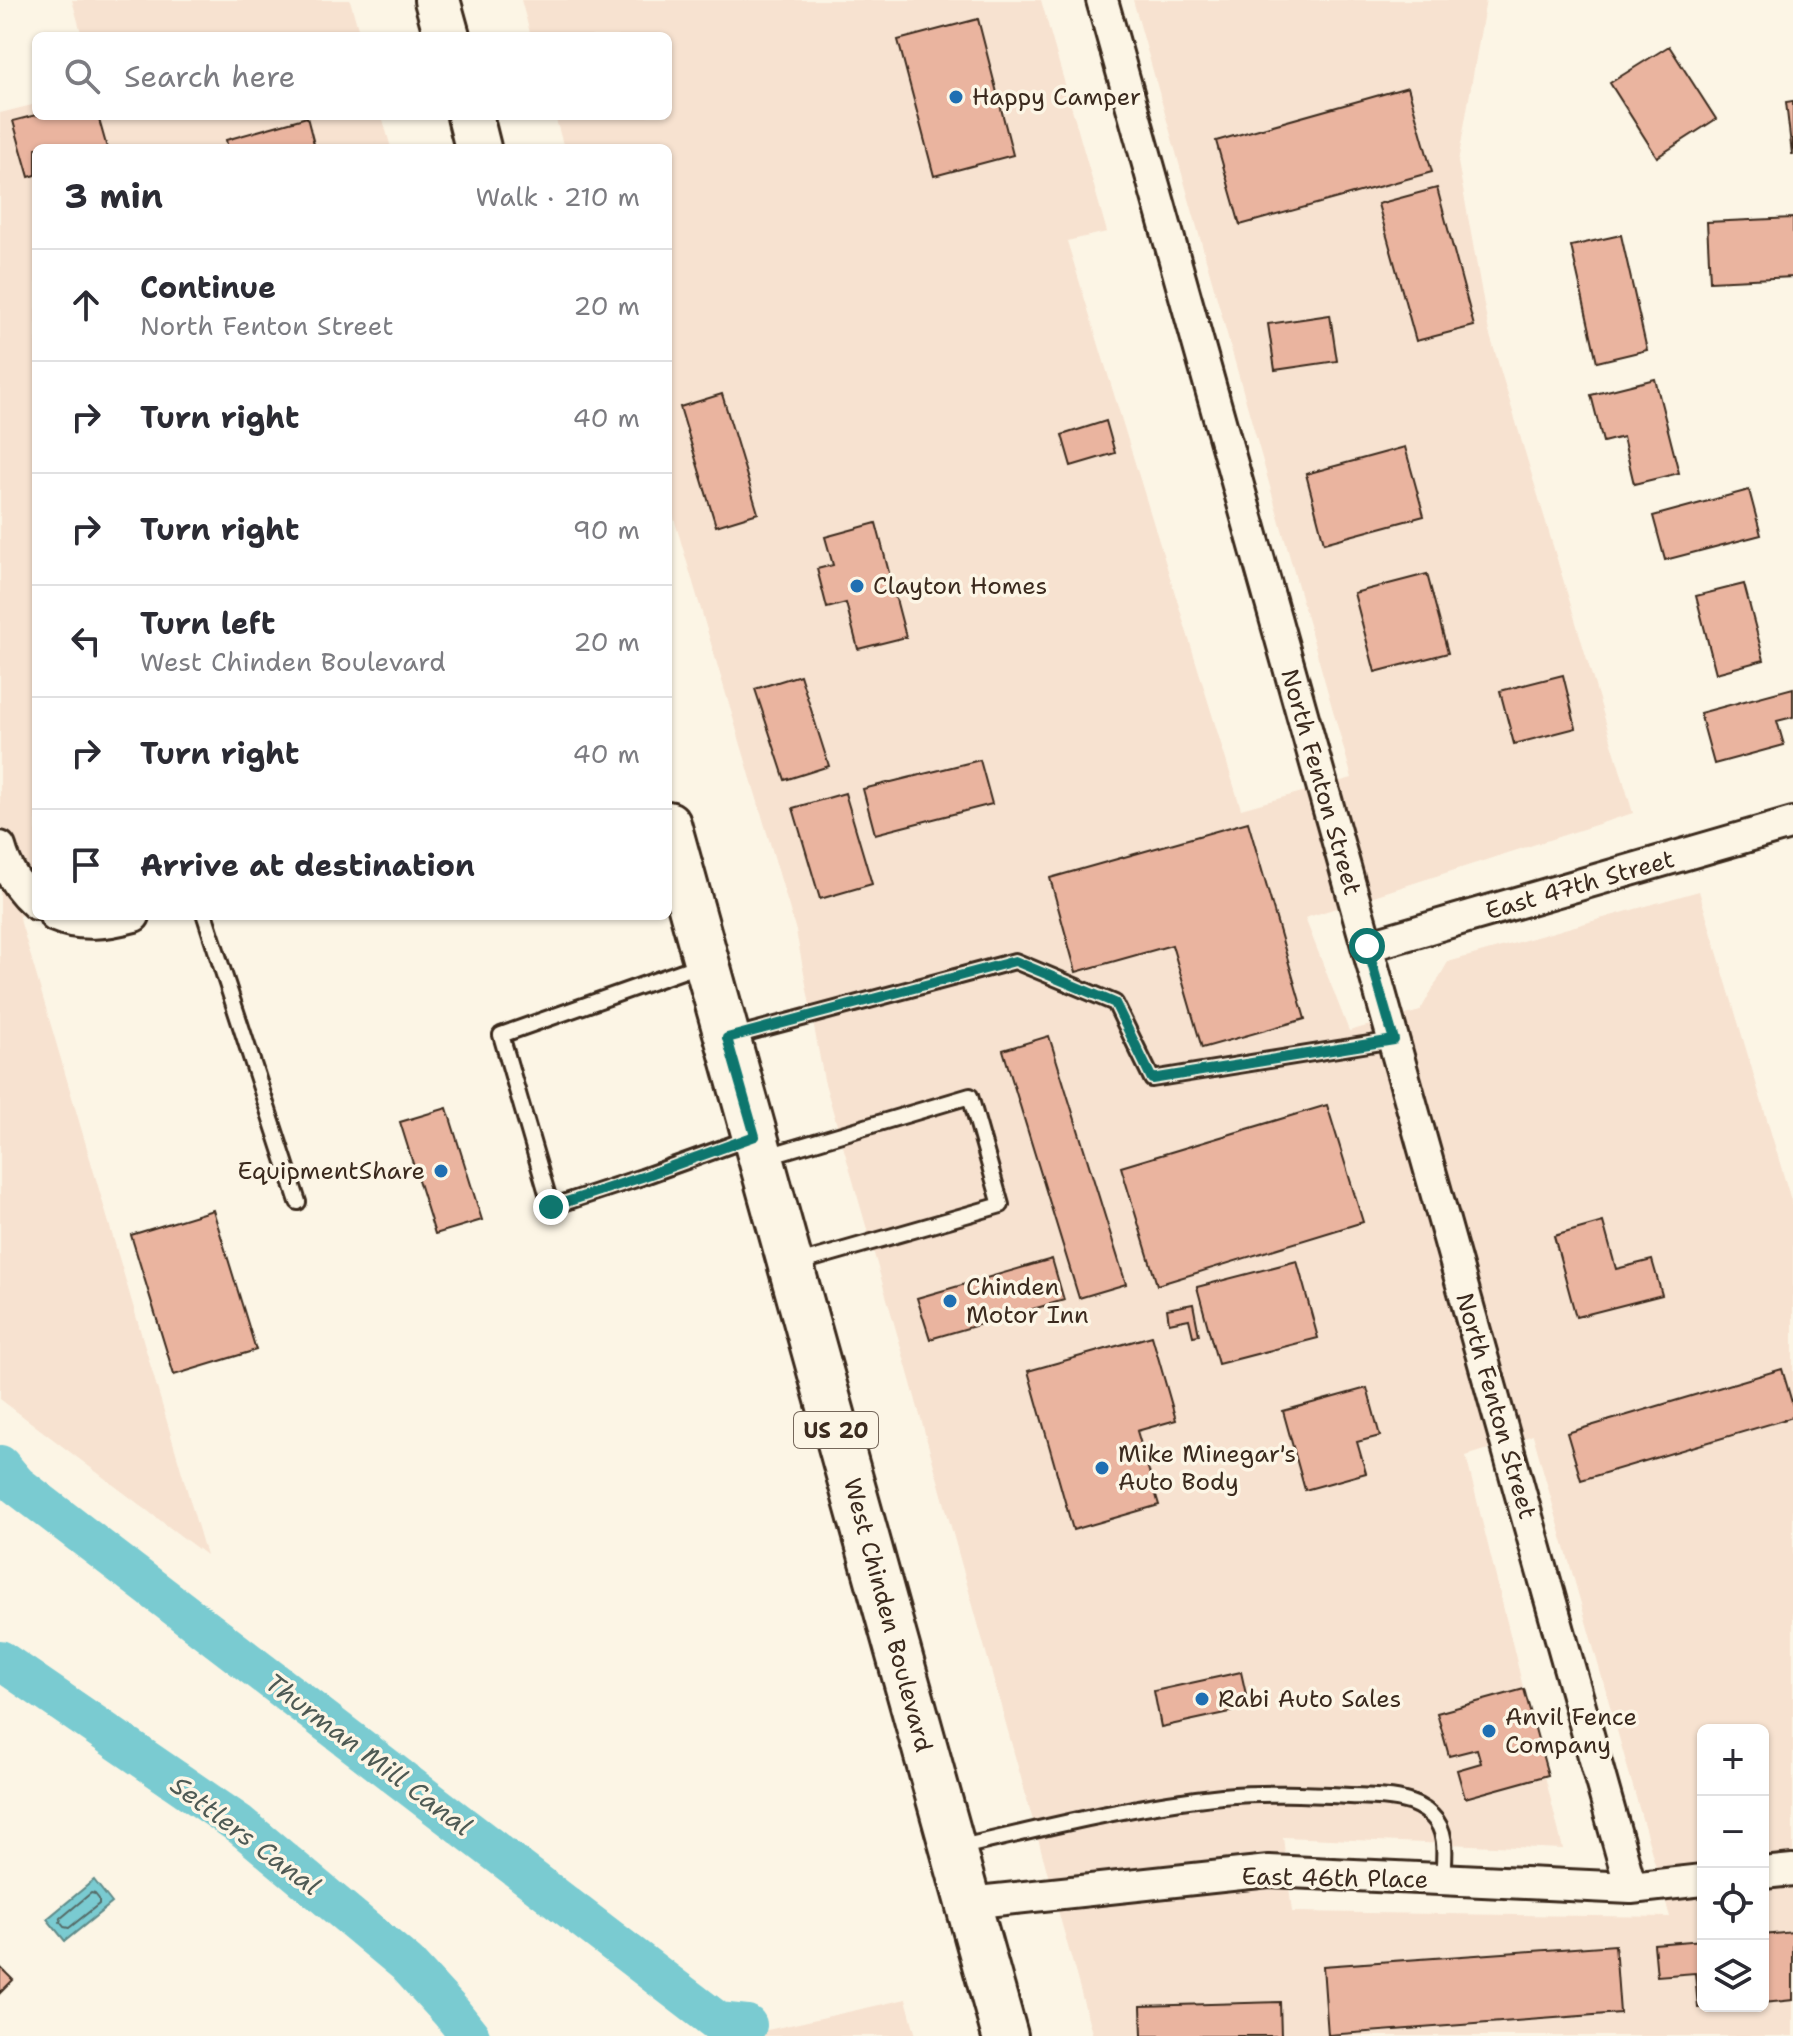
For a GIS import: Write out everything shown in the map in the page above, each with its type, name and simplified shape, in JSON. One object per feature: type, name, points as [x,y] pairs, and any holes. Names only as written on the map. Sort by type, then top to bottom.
[{"type":"main road","points":[[437,0],[446,32]]},
{"type":"main road","points":[[471,120],[477,144]]},
{"type":"main road","name":"West Chinden Boulevard","points":[[672,839],[1005,2036]]},
{"type":"street","name":"North Fenton Street","points":[[1102,0],[1631,1888]]},
{"type":"street","name":"East 47th Street","points":[[1367,946],[1793,823]]},
{"type":"street","points":[[0,847],[22,892],[32,901]]},
{"type":"street","points":[[64,920],[110,923],[120,920]]},
{"type":"street","points":[[1769,1872],[1793,1870]]},
{"type":"street","name":"East 46th Place","points":[[968,1903],[1269,1871],[1631,1888],[1697,1881]]},
{"type":"lane","points":[[206,920],[298,1202]]},
{"type":"lane","points":[[727,1038],[1015,961],[1115,1003],[1152,1079],[1394,1040]]},
{"type":"lane","points":[[706,962],[501,1035],[551,1207],[642,1177],[970,1096],[1001,1205],[791,1265]]},
{"type":"lane","points":[[952,1849],[1161,1804],[1224,1795],[1303,1794],[1384,1798],[1403,1800],[1432,1816],[1441,1829],[1444,1841],[1443,1880]]},
{"type":"shaded area","points":[[72,0],[350,0],[359,32],[81,32]]},
{"type":"shaded area","points":[[521,0],[1041,0],[1107,232],[1067,241],[1241,809],[1352,778],[1133,0],[1486,0],[1458,162],[1489,332],[1633,813],[1305,918],[1349,1031],[1420,1011],[1448,962],[1699,891],[1793,1207],[1793,2036],[1093,2036],[824,1080],[796,931],[672,512],[672,144],[563,144],[556,120],[672,120],[672,32],[530,32]],"holes":[[[1533,1435],[1670,1917],[1292,1912],[1283,1837],[1563,1849],[1466,1456]]]},
{"type":"shaded area","points":[[32,105],[32,120],[383,120],[390,144],[32,144],[32,912],[19,916],[206,1555],[0,1399],[0,113]]},
{"type":"shaded area","points":[[906,1999],[916,2036],[741,2036]]},
{"type":"water","points":[[94,1880],[112,1903],[65,1941],[47,1919]]},
{"type":"building","name":"Happy Camper","points":[[978,19],[1013,155],[934,176],[898,40]]},
{"type":"building","points":[[1669,46],[1716,119],[1657,157],[1610,83]]},
{"type":"building","points":[[1408,87],[1432,172],[1240,225],[1216,141]]},
{"type":"building","points":[[1793,101],[1793,154],[1792,154],[1786,102]]},
{"type":"building","points":[[32,116],[32,120],[99,120],[106,144],[32,144],[32,176],[29,177],[13,121]]},
{"type":"building","points":[[296,120],[308,120],[314,144],[227,144],[226,140]]},
{"type":"building","points":[[1437,188],[1474,326],[1416,341],[1378,204]]},
{"type":"building","points":[[1793,218],[1793,277],[1710,281],[1707,222]]},
{"type":"building","points":[[1621,235],[1647,350],[1597,362],[1571,246]]},
{"type":"building","points":[[1330,315],[1337,361],[1275,370],[1268,324]]},
{"type":"building","points":[[1655,379],[1679,473],[1634,484],[1623,437],[1603,442],[1591,395]]},
{"type":"building","points":[[722,394],[758,513],[716,526],[680,407]]},
{"type":"building","points":[[1106,421],[1115,453],[1071,466],[1062,435]]},
{"type":"building","points":[[1405,447],[1424,516],[1324,543],[1306,474]]},
{"type":"building","points":[[1749,490],[1761,535],[1665,560],[1653,516]]},
{"type":"building","name":"Clayton Homes","points":[[876,523],[906,637],[858,649],[846,603],[827,608],[817,569],[833,565],[825,537]]},
{"type":"building","points":[[1427,574],[1448,653],[1375,672],[1354,593]]},
{"type":"building","points":[[1744,584],[1764,660],[1716,673],[1696,596]]},
{"type":"building","points":[[800,675],[829,766],[785,780],[755,689]]},
{"type":"building","points":[[1563,675],[1576,728],[1514,744],[1500,691]]},
{"type":"building","points":[[1793,688],[1793,717],[1777,721],[1784,745],[1714,764],[1700,713]]},
{"type":"building","points":[[980,760],[992,804],[875,834],[863,789]]},
{"type":"building","points":[[845,793],[872,884],[820,899],[793,808]]},
{"type":"building","points":[[1248,822],[1305,1019],[1202,1048],[1172,945],[1076,972],[1050,878]]},
{"type":"building","points":[[1049,1036],[1126,1284],[1079,1298],[1003,1050]]},
{"type":"building","points":[[1327,1105],[1363,1222],[1157,1285],[1121,1167]]},
{"type":"building","name":"EquipmentShare","points":[[447,1108],[482,1220],[435,1234],[400,1122]]},
{"type":"building","points":[[213,1210],[256,1350],[174,1375],[131,1235]]},
{"type":"building","points":[[1603,1222],[1616,1269],[1652,1260],[1662,1295],[1576,1317],[1554,1236]]},
{"type":"building","points":[[1052,1259],[1064,1300],[930,1339],[917,1298]]},
{"type":"building","points":[[1297,1261],[1318,1338],[1218,1364],[1197,1287]]},
{"type":"building","points":[[1193,1304],[1199,1335],[1193,1336],[1189,1319],[1169,1323],[1167,1309]]},
{"type":"building","name":"Mike Minegar's Auto Body","points":[[1152,1336],[1176,1420],[1137,1431],[1159,1505],[1073,1530],[1028,1371]]},
{"type":"building","points":[[1782,1369],[1793,1406],[1793,1417],[1581,1480],[1567,1433]]},
{"type":"building","points":[[1367,1388],[1380,1436],[1357,1442],[1366,1473],[1305,1490],[1283,1411]]},
{"type":"building","name":"Rabi Auto Sales","points":[[1241,1672],[1249,1708],[1161,1727],[1154,1691]]},
{"type":"building","name":"Anvil Fence Company","points":[[1524,1689],[1548,1775],[1465,1798],[1457,1770],[1481,1763],[1477,1749],[1449,1756],[1437,1713]]},
{"type":"building","points":[[1793,1932],[1793,2000],[1769,2002],[1769,1934]]},
{"type":"building","points":[[1697,1940],[1697,1996],[1695,1973],[1657,1976],[1654,1944]]},
{"type":"building","points":[[1615,1945],[1620,2013],[1328,2035],[1323,1966]]},
{"type":"building","points":[[0,1967],[13,1980],[0,1993]]},
{"type":"building","points":[[1280,2002],[1281,2036],[1142,2036],[1141,2006]]},
{"type":"waterway","name":"Thurman Mill Canal","points":[[0,1465],[17,1485],[718,2022],[747,2025]]},
{"type":"waterway","name":"Settlers Canal","points":[[0,1660],[239,1824],[407,1964],[470,2036]]},
{"type":"place","name":"Happy Camper","points":[[956,97]]},
{"type":"place","name":"Clayton Homes","points":[[857,586]]},
{"type":"place","name":"EquipmentShare","points":[[441,1171]]},
{"type":"place","name":"Chinden Motor Inn","points":[[950,1301]]},
{"type":"place","name":"Mike Minegar's Auto Body","points":[[1102,1468]]},
{"type":"place","name":"Rabi Auto Sales","points":[[1202,1699]]},
{"type":"place","name":"Anvil Fence Company","points":[[1489,1731]]},
{"type":"route","points":[[551,1207],[755,1136],[727,1038],[1015,961],[1115,1003],[1152,1079],[1394,1040],[1367,946]]}]
